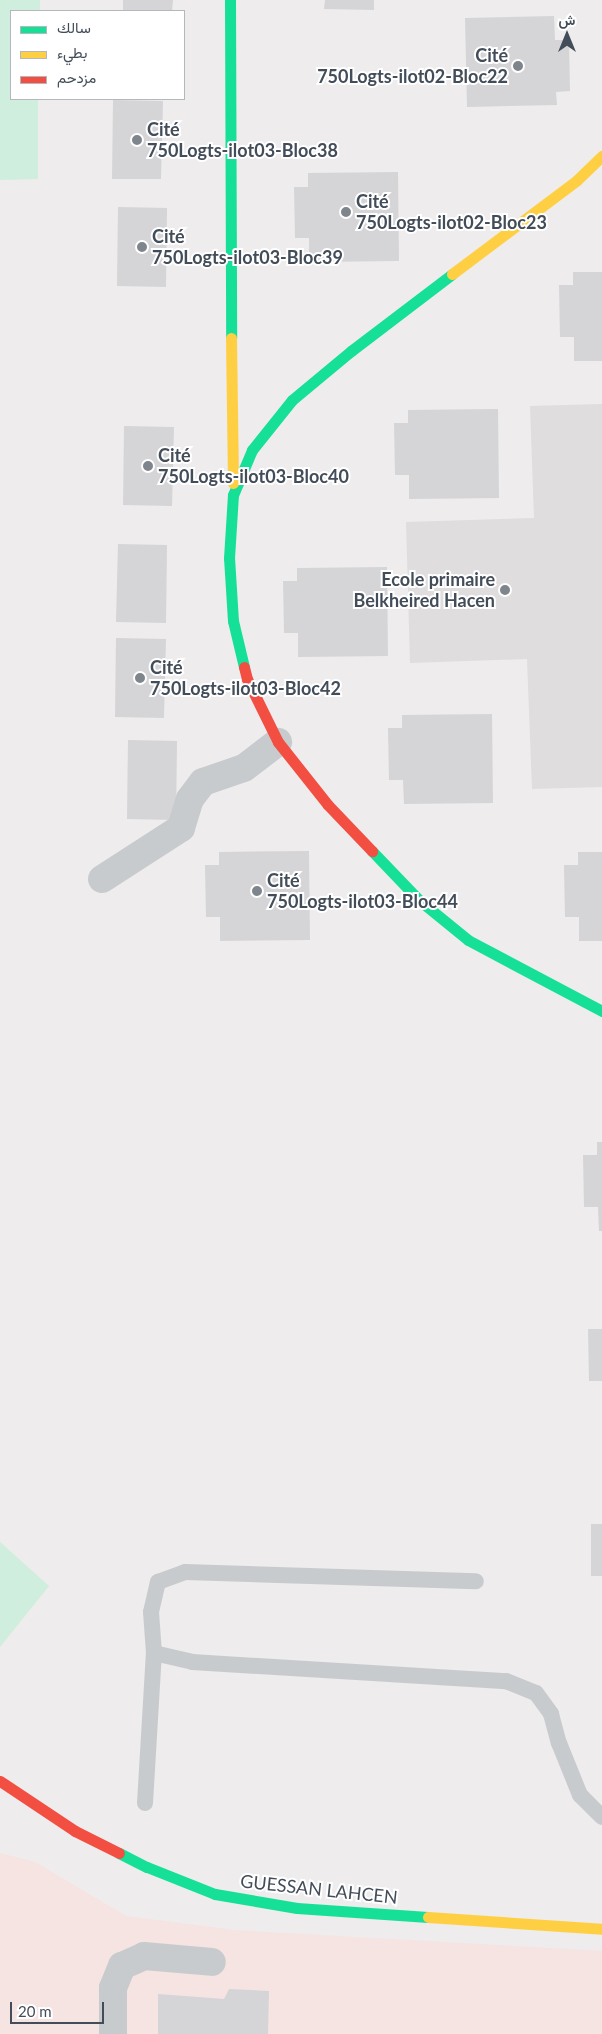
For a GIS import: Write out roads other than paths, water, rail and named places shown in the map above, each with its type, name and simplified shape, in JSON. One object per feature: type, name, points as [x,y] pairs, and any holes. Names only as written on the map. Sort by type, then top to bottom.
[{"type":"street","points":[[230,0],[229,198],[233,495],[229,558],[233,620],[247,679],[278,742],[328,805],[419,900],[468,940],[602,1011]]},
{"type":"street","points":[[233,495],[252,450],[292,400],[351,351],[577,180],[602,156]]},
{"type":"street","points":[[102,879],[181,828],[190,799],[203,782],[244,768],[278,742]]},
{"type":"street","name":"GUESSAN LAHCEN","points":[[0,1781],[75,1831],[148,1867],[215,1894],[297,1908],[602,1929]]},
{"type":"street","points":[[113,2034],[113,1988],[122,1966],[144,1956],[212,1962]]},
{"type":"lane","points":[[145,1803],[154,1653],[151,1612],[158,1582],[185,1572],[476,1582]]},
{"type":"lane","points":[[154,1653],[192,1662],[506,1681],[536,1693],[551,1714],[559,1742],[580,1794],[602,1817]]},
{"type":"place","name":"Cité 750Logts-ilot02-Bloc22","points":[[518,66]]},
{"type":"place","name":"Cité 750Logts-ilot03-Bloc38","points":[[137,140]]},
{"type":"place","name":"Cité 750Logts-ilot02-Bloc23","points":[[346,212]]},
{"type":"place","name":"Cité 750Logts-ilot03-Bloc39","points":[[142,247]]},
{"type":"place","name":"Cité 750Logts-ilot03-Bloc40","points":[[148,466]]},
{"type":"place","name":"Ecole primaire Belkheired Hacen","points":[[505,590]]},
{"type":"place","name":"Cité 750Logts-ilot03-Bloc42","points":[[140,678]]},
{"type":"place","name":"Cité 750Logts-ilot03-Bloc44","points":[[257,891]]}]
